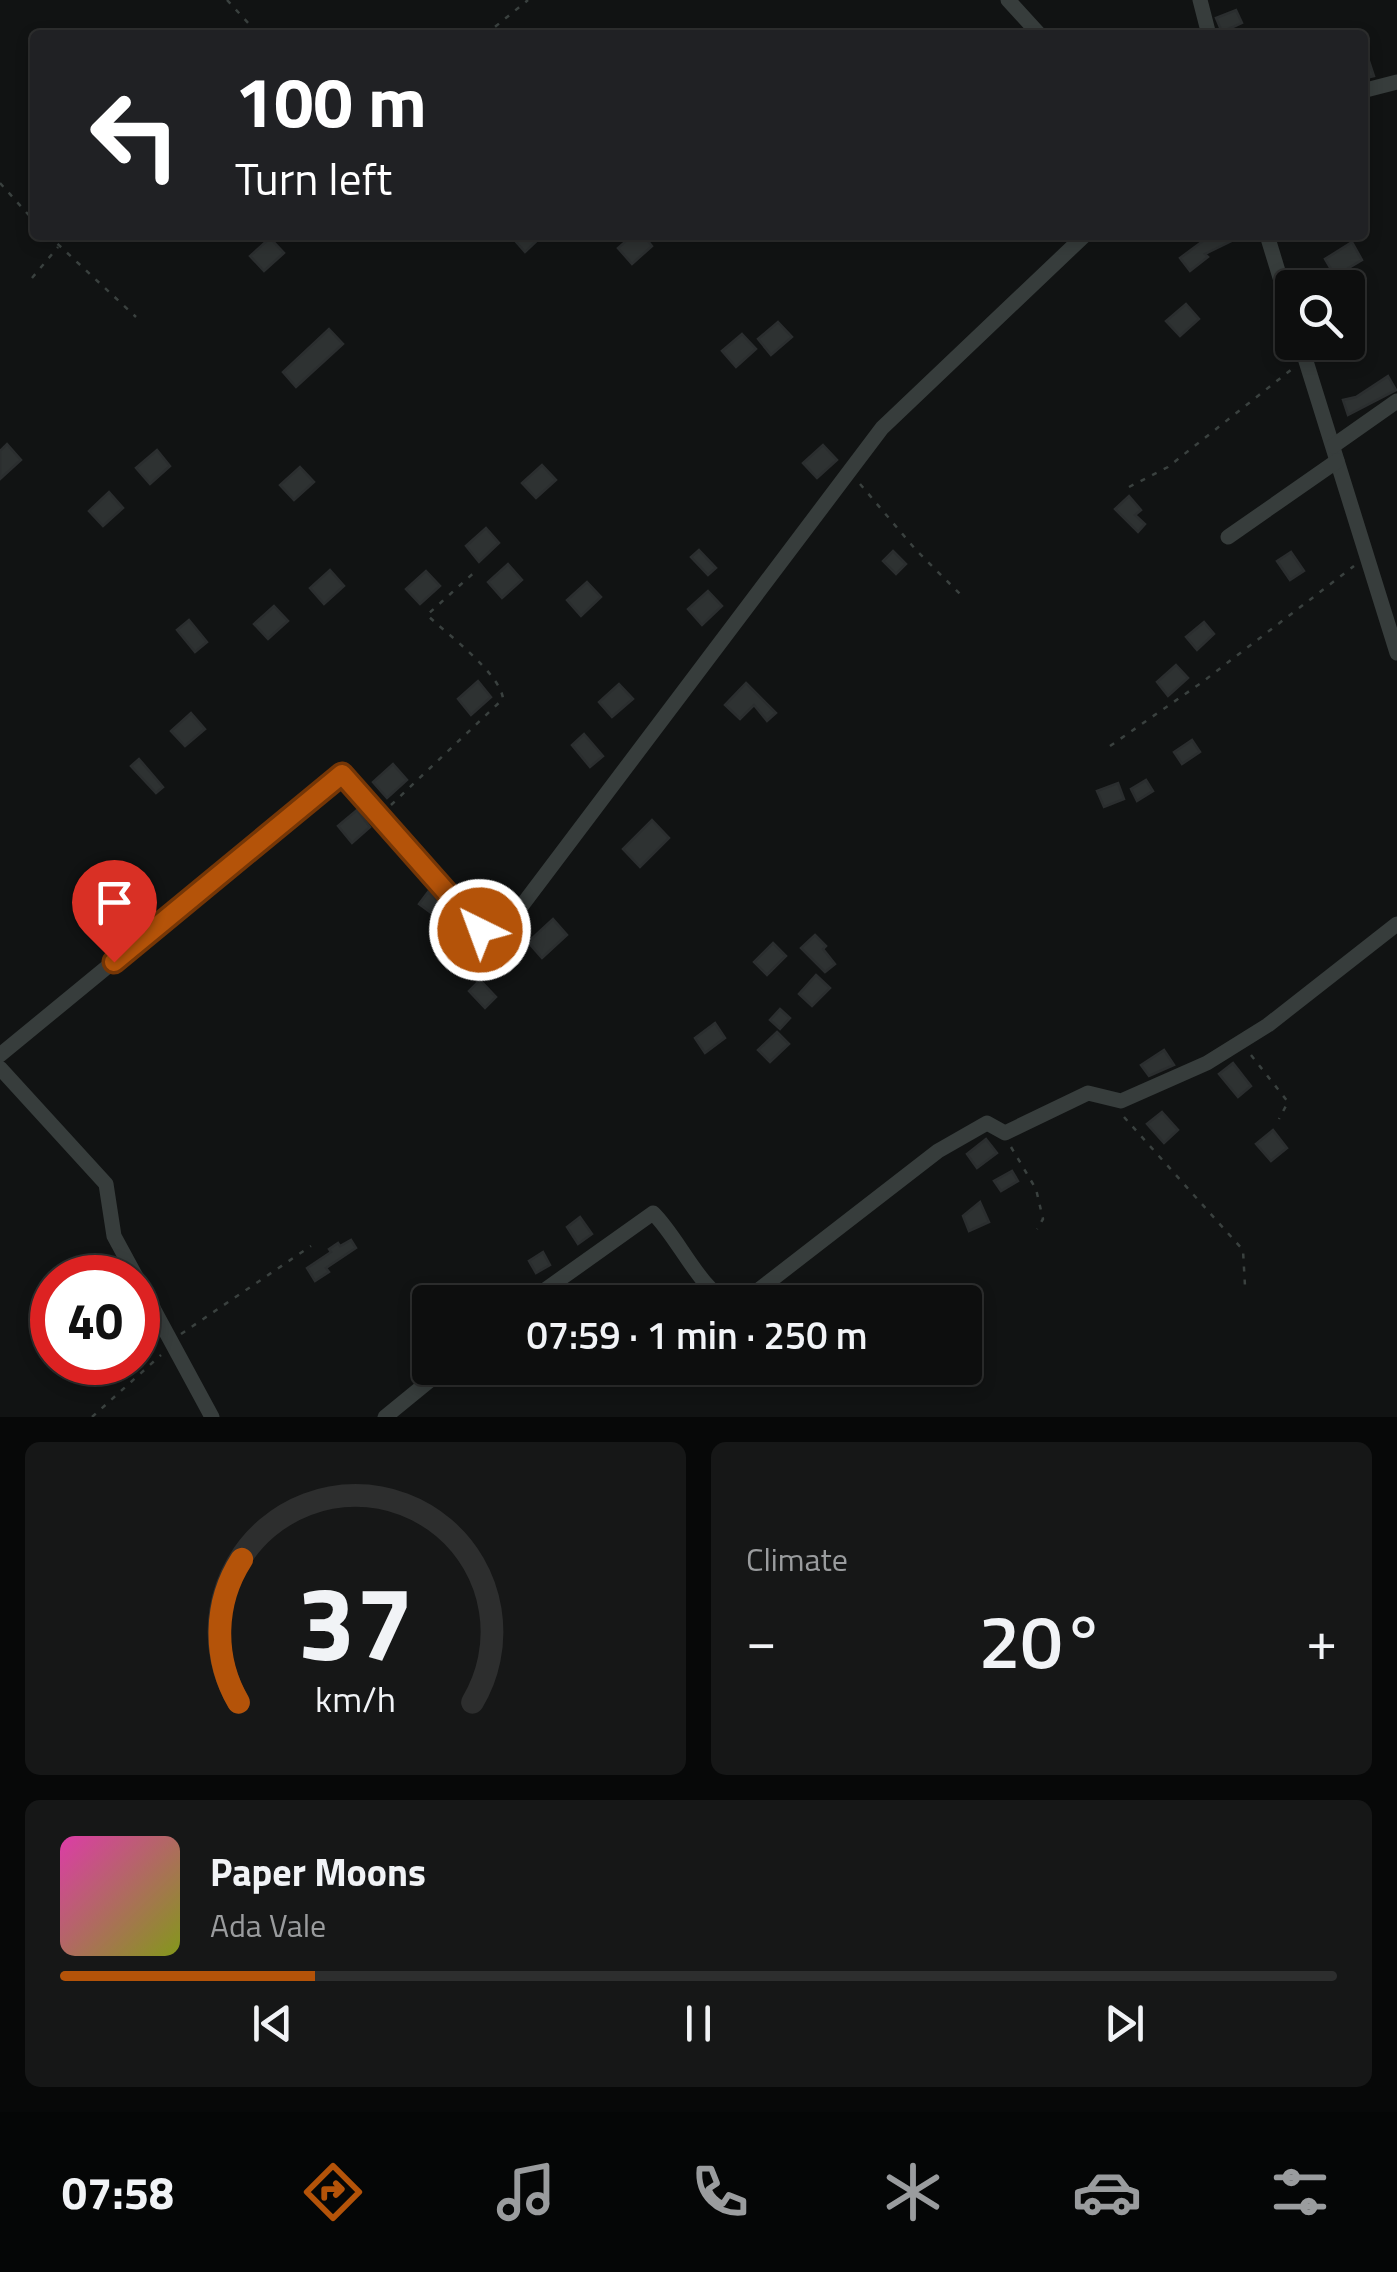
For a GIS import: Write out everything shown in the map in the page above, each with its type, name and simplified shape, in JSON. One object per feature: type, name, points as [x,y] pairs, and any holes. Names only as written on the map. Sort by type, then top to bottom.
[{"type":"street","points":[[1008,0],[1035,30]]},
{"type":"street","points":[[1200,0],[1208,30]]},
{"type":"street","points":[[1368,89],[1397,82]]},
{"type":"street","points":[[0,1056],[342,774],[480,930],[511,920],[882,428],[1080,240]]},
{"type":"street","points":[[1269,240],[1278,270]]},
{"type":"street","points":[[1306,360],[1397,653]]},
{"type":"street","points":[[1228,537],[1397,401]]},
{"type":"street","points":[[765,1285],[938,1151],[988,1123],[1004,1132],[1088,1093],[1121,1100],[1207,1063],[1268,1025],[1397,924]]},
{"type":"street","points":[[0,1068],[106,1184],[114,1236],[212,1417]]},
{"type":"street","points":[[552,1285],[653,1213],[669,1228],[708,1285]]},
{"type":"street","points":[[386,1417],[425,1385]]},
{"type":"path","points":[[226,0],[251,30]]},
{"type":"path","points":[[491,30],[528,0]]},
{"type":"path","points":[[0,183],[30,216]]},
{"type":"path","points":[[53,240],[136,316]]},
{"type":"path","points":[[32,278],[59,246]]},
{"type":"path","points":[[1129,487],[1168,467],[1293,360]]},
{"type":"path","points":[[848,473],[964,598]]},
{"type":"path","points":[[1110,746],[1201,683],[1367,556]]},
{"type":"path","points":[[379,816],[502,699],[502,689],[480,664],[427,615],[478,569]]},
{"type":"path","points":[[1241,1042],[1288,1102],[1280,1119]]},
{"type":"path","points":[[1113,1099],[1127,1121],[1243,1250],[1245,1286]]},
{"type":"path","points":[[1004,1132],[1036,1189],[1044,1219],[1037,1229]]},
{"type":"path","points":[[92,1417],[172,1342],[312,1246]]},
{"type":"building","points":[[1236,10],[1242,23],[1221,30],[1216,18]]},
{"type":"building","points":[[268,240],[284,253],[264,271],[250,256]]},
{"type":"building","points":[[514,240],[538,240],[525,252]]},
{"type":"building","points":[[627,240],[647,240],[652,246],[632,264],[618,248]]},
{"type":"building","points":[[1204,240],[1234,240],[1205,254],[1208,257],[1190,271],[1180,258]]},
{"type":"building","points":[[1352,242],[1362,260],[1345,270],[1331,270],[1325,259]]},
{"type":"building","points":[[1186,304],[1199,319],[1180,336],[1166,321]]},
{"type":"building","points":[[778,322],[792,337],[771,355],[758,339]]},
{"type":"building","points":[[329,329],[343,344],[296,387],[283,372]]},
{"type":"building","points":[[742,334],[756,349],[736,367],[722,351]]},
{"type":"building","points":[[1388,376],[1396,390],[1348,415],[1343,400],[1356,397]]},
{"type":"building","points":[[7,444],[21,460],[0,479],[0,451]]},
{"type":"building","points":[[823,445],[837,460],[817,478],[803,463]]},
{"type":"building","points":[[157,450],[170,466],[150,484],[136,468]]},
{"type":"building","points":[[542,465],[556,480],[536,498],[522,483]]},
{"type":"building","points":[[300,467],[314,482],[294,500],[280,485]]},
{"type":"building","points":[[109,492],[123,508],[103,526],[89,511]]},
{"type":"building","points":[[1129,496],[1141,510],[1135,515],[1145,524],[1138,532],[1115,509]]},
{"type":"building","points":[[486,528],[499,543],[479,562],[466,546]]},
{"type":"building","points":[[699,550],[716,568],[708,575],[691,557]]},
{"type":"building","points":[[893,551],[906,564],[896,574],[883,561]]},
{"type":"building","points":[[1291,552],[1304,571],[1290,580],[1277,561]]},
{"type":"building","points":[[508,564],[522,580],[502,598],[488,582]]},
{"type":"building","points":[[330,570],[344,586],[324,604],[310,588]]},
{"type":"building","points":[[426,571],[440,586],[420,604],[406,589]]},
{"type":"building","points":[[587,582],[601,597],[581,616],[567,600]]},
{"type":"building","points":[[708,591],[722,606],[702,625],[688,609]]},
{"type":"building","points":[[274,606],[288,621],[268,639],[254,624]]},
{"type":"building","points":[[189,620],[207,642],[195,652],[177,630]]},
{"type":"building","points":[[1204,622],[1214,634],[1197,650],[1186,637]]},
{"type":"building","points":[[1176,665],[1188,678],[1168,696],[1157,682]]},
{"type":"building","points":[[478,681],[491,697],[471,715],[458,699]]},
{"type":"building","points":[[746,683],[776,713],[767,721],[754,705],[740,719],[725,705]]},
{"type":"building","points":[[619,684],[633,699],[612,717],[599,702]]},
{"type":"building","points":[[191,713],[205,729],[185,746],[171,731]]},
{"type":"building","points":[[584,734],[603,756],[590,767],[572,745]]},
{"type":"building","points":[[1192,740],[1200,752],[1182,764],[1174,752]]},
{"type":"building","points":[[139,759],[163,787],[156,793],[131,766]]},
{"type":"building","points":[[393,764],[407,780],[387,798],[373,782]]},
{"type":"building","points":[[1146,780],[1153,791],[1137,801],[1131,789]]},
{"type":"building","points":[[1118,783],[1124,799],[1104,807],[1097,791]]},
{"type":"building","points":[[357,810],[370,827],[352,843],[338,826]]},
{"type":"building","points":[[652,820],[669,838],[640,867],[623,849]]},
{"type":"building","points":[[428,892],[442,904],[434,915],[419,904]]},
{"type":"building","points":[[553,919],[567,935],[542,958],[528,942]]},
{"type":"building","points":[[815,935],[835,964],[825,972],[801,948]]},
{"type":"building","points":[[773,943],[786,956],[767,975],[754,962]]},
{"type":"building","points":[[816,975],[830,988],[812,1006],[799,994]]},
{"type":"building","points":[[480,980],[496,997],[485,1008],[469,991]]},
{"type":"building","points":[[780,1009],[790,1018],[780,1029],[770,1020]]},
{"type":"building","points":[[715,1023],[725,1038],[705,1053],[695,1038]]},
{"type":"building","points":[[777,1032],[789,1044],[770,1062],[758,1050]]},
{"type":"building","points":[[1164,1050],[1174,1065],[1149,1076],[1141,1065]]},
{"type":"building","points":[[1233,1063],[1251,1086],[1238,1097],[1219,1074]]},
{"type":"building","points":[[1162,1112],[1178,1130],[1164,1143],[1147,1124]]},
{"type":"building","points":[[1273,1130],[1287,1148],[1271,1161],[1256,1144]]},
{"type":"building","points":[[986,1139],[997,1153],[977,1168],[967,1154]]},
{"type":"building","points":[[1012,1171],[1018,1181],[1001,1191],[994,1181]]},
{"type":"building","points":[[980,1202],[989,1222],[969,1231],[963,1216]]},
{"type":"building","points":[[580,1217],[592,1234],[578,1244],[567,1227]]},
{"type":"building","points":[[351,1240],[356,1248],[326,1268],[329,1272],[315,1281],[307,1268],[338,1243],[340,1246]]},
{"type":"building","points":[[543,1252],[550,1265],[536,1273],[529,1261]]},
{"type":"route","points":[[114,962],[342,774],[480,930]]}]
